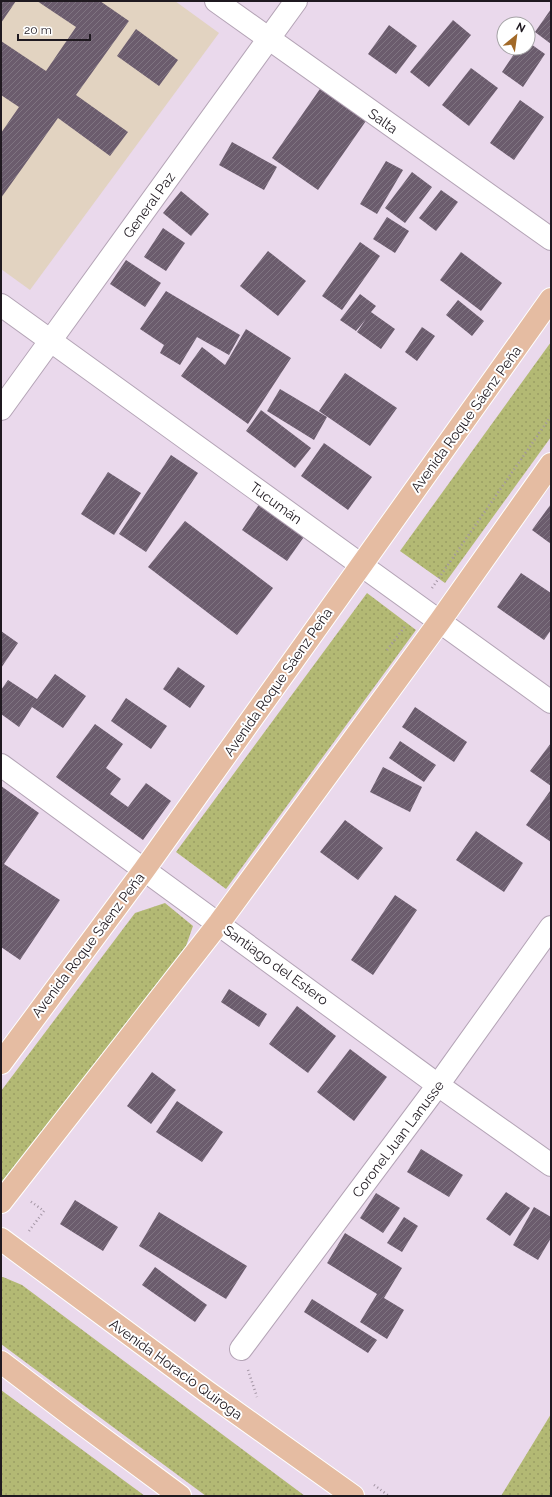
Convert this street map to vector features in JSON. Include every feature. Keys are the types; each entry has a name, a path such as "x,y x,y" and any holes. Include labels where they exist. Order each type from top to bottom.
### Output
{"main road":[{"name":"Avenida Roque Sáenz Peña","path":"1,1063 144,870 551,299"},
{"path":"7,1195 218,923 440,622 551,464"},
{"name":"Avenida Horacio Quiroga","path":"1,1239 206,1391 353,1496"},
{"path":"1,1362 180,1496"}],"street":[{"name":"Salta","path":"216,1 551,239"},
{"name":"General Paz","path":"1,409 296,1"},
{"name":"Tucumán","path":"1,305 551,702"},
{"name":"Santiago del Estero","path":"1,765 438,1085 551,1165"},
{"name":"Coronel Juan Lanusse","path":"241,1348 438,1085 551,927"}],"path":[{"path":"386,652 419,607 551,416"},
{"path":"7,1195 44,1211 28,1232"},
{"path":"241,1348 257,1398"}],"shaded area":[{"path":"1,1 175,1 219,33 30,290 1,269"}],"green space":[{"path":"551,342 551,437 445,583 400,551"},
{"path":"367,593 416,630 226,889 176,852"},
{"path":"165,903 193,926 185,949 1,1187 1,1091 135,913"},
{"path":"1,1277 22,1285 305,1496 206,1496 1,1344"},
{"path":"1,1390 145,1496 1,1496"},
{"path":"551,1414 551,1496 501,1496"}],"building":[{"path":"1,1 16,1 1,23"},
{"path":"37,1 100,1 129,21 76,95 128,132 110,156 58,118 1,198 1,133 19,107 1,95 1,41 46,71 76,27"},
{"path":"551,9 551,44 536,33"},
{"path":"453,20 471,35 429,87 410,72"},
{"path":"389,25 417,46 396,74 368,54"},
{"path":"136,29 178,60 159,86 117,56"},
{"path":"536,48 545,54 523,87 502,72 513,56 536,56"},
{"path":"471,68 498,88 469,126 442,105"},
{"path":"322,86 368,118 318,190 272,158"},
{"path":"520,100 544,117 514,160 490,143"},
{"path":"232,142 277,167 264,190 219,165"},
{"path":"386,161 403,170 377,214 360,204"},
{"path":"412,172 432,187 405,223 385,208"},
{"path":"441,190 458,202 436,231 419,218"},
{"path":"181,191 209,214 191,236 163,213"},
{"path":"387,217 409,231 395,253 373,239"},
{"path":"163,228 185,243 166,271 144,257"},
{"path":"360,242 380,256 342,310 322,296"},
{"path":"268,251 306,281 278,316 240,286"},
{"path":"461,252 502,283 481,311 440,280"},
{"path":"126,260 161,283 145,307 110,284"},
{"path":"166,291 240,335 229,355 197,337 180,365 160,353 164,345 140,329"},
{"path":"360,294 376,306 371,312 395,329 381,349 357,332 366,319 356,331 340,320"},
{"path":"458,300 484,321 472,336 446,315"},
{"path":"422,327 435,336 417,361 405,352"},
{"path":"246,329 291,358 248,424 181,376 202,347 225,365"},
{"path":"345,373 397,408 370,446 319,411"},
{"path":"280,389 327,417 314,440 267,411"},
{"path":"261,410 311,448 295,468 246,431"},
{"path":"324,443 372,477 348,510 301,476"},
{"path":"171,455 198,473 146,552 119,534"},
{"path":"108,472 141,493 114,535 81,514"},
{"path":"260,503 306,534 287,561 242,530"},
{"path":"551,504 551,544 532,530"},
{"path":"185,521 273,588 237,635 148,567"},
{"path":"521,573 551,593 551,630 544,640 497,607"},
{"path":"1,631 18,643 1,668"},
{"path":"178,667 205,686 190,708 163,689"},
{"path":"55,674 86,696 63,728 32,707 19,727 1,714 1,690 8,680 37,699"},
{"path":"126,698 167,726 151,749 111,721"},
{"path":"415,707 467,742 454,762 402,727"},
{"path":"95,724 123,744 106,768 121,779 110,794 128,807 146,783 171,801 143,840 56,777"},
{"path":"400,741 436,765 424,782 389,758"},
{"path":"551,743 551,786 530,771"},
{"path":"383,767 422,787 410,812 370,792"},
{"path":"1,786 39,813 4,864 60,900 20,960 1,947"},
{"path":"551,791 551,842 526,825"},
{"path":"345,820 383,848 358,880 320,852"},
{"path":"476,831 523,863 504,892 456,860"},
{"path":"395,895 417,910 373,975 351,960"},
{"path":"229,989 267,1014 259,1027 221,1002"},
{"path":"297,1006 336,1036 308,1073 269,1044"},
{"path":"350,1049 387,1077 354,1121 317,1092"},
{"path":"152,1072 176,1090 151,1124 127,1106"},
{"path":"177,1101 223,1132 202,1162 156,1132"},
{"path":"421,1149 463,1175 449,1197 407,1172"},
{"path":"506,1192 530,1208 510,1236 486,1219"},
{"path":"376,1193 400,1208 383,1233 360,1218"},
{"path":"75,1200 118,1227 103,1251 60,1224"},
{"path":"534,1207 551,1217 551,1238 538,1260 513,1245"},
{"path":"159,1212 247,1266 226,1299 139,1246"},
{"path":"404,1217 418,1226 402,1252 387,1243"},
{"path":"345,1233 402,1268 384,1298 404,1310 387,1339 360,1322 377,1294 327,1263"},
{"path":"155,1267 207,1305 195,1322 142,1285"},
{"path":"312,1299 377,1340 368,1353 304,1312"}]}
